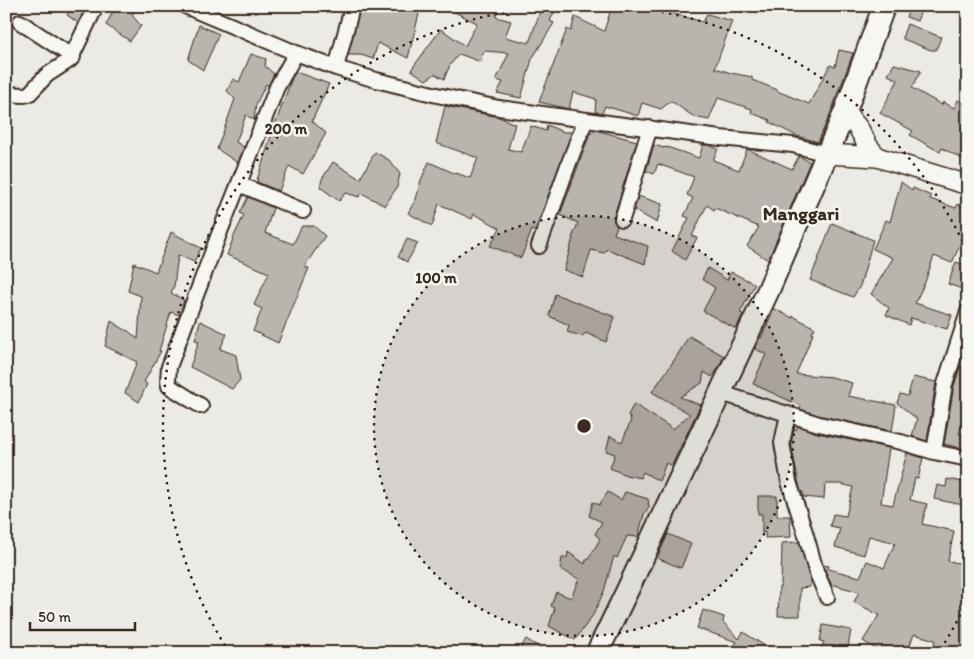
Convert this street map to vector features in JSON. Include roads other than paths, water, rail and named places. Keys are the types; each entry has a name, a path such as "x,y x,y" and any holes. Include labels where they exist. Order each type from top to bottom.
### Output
{"main road":[{"path":"597,653 768,292 845,112 884,6"},
{"path":"845,112 859,129 868,146 877,157"},
{"path":"827,154 877,157 968,185"}],"street":[{"path":"6,94 29,94 47,76 70,60 96,6"},
{"path":"185,6 336,68 437,96 500,108 586,120 720,138 793,145 827,154"},
{"path":"336,68 351,6"},
{"path":"20,22 72,57"},
{"path":"201,406 170,386 168,380 169,367 277,86 296,53"},
{"path":"539,246 574,147 586,120"},
{"path":"622,219 650,128"},
{"path":"239,184 303,210"},
{"path":"934,452 945,384 968,312"},
{"path":"721,393 819,424 968,459"},
{"path":"788,414 782,444 789,482 816,571 827,597"}],"district":[{"name":"Manggari","path":"801,213"}]}
